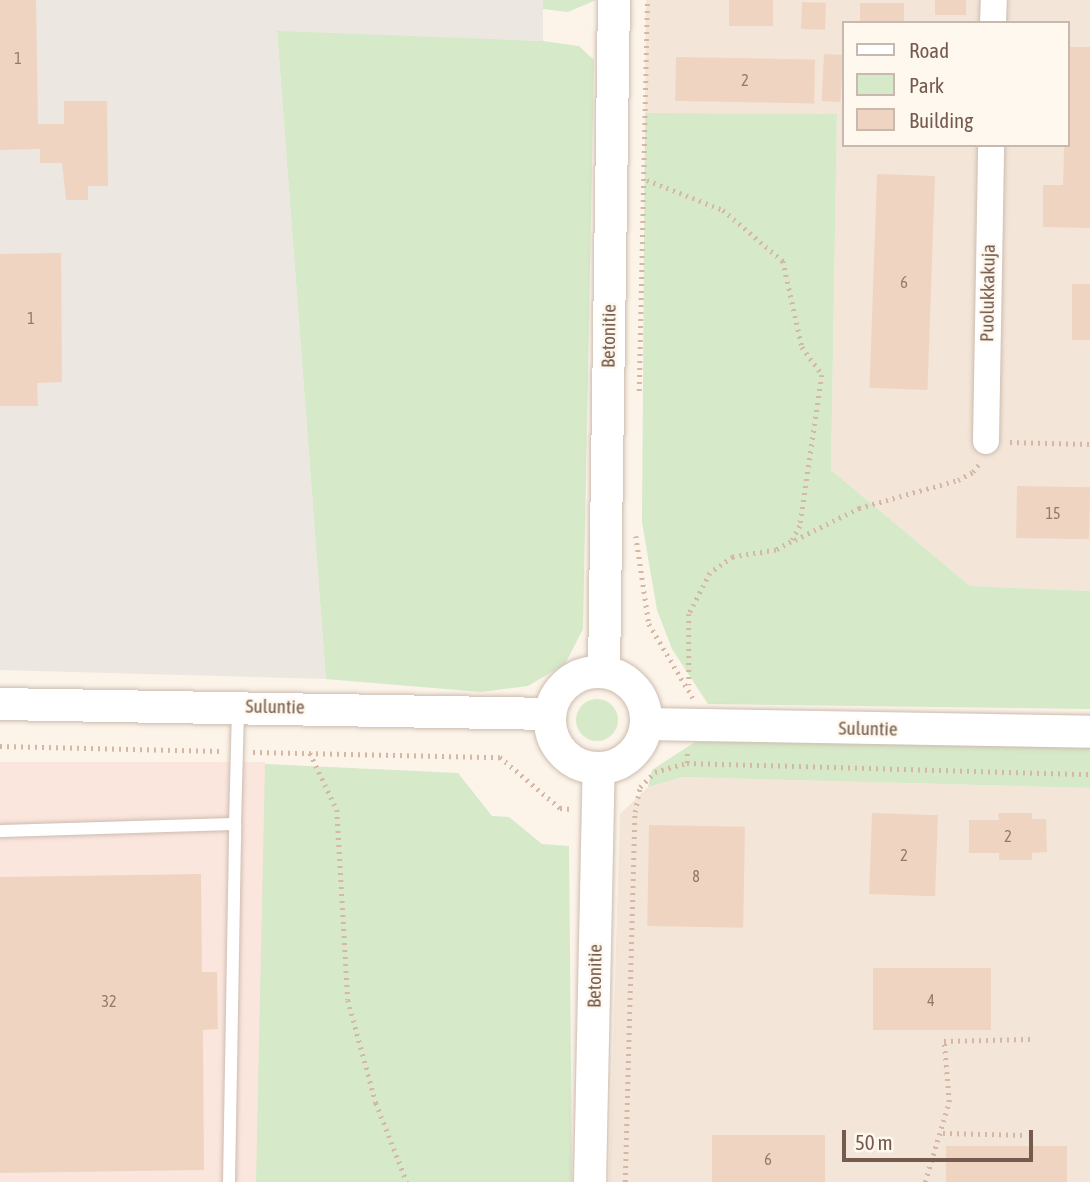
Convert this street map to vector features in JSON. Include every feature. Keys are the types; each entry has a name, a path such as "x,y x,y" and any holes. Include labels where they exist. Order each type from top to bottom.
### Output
{"street":[{"name":"Betonitie","path":"604,672 614,0"},
{"path":"993,21 994,0"},
{"name":"Puolukkakuja","path":"986,441 991,147"},
{"path":"604,672 626,681 634,690 642,700 646,724 639,747 622,763 599,769 572,762 554,741 550,714 559,690 579,675 604,672"},
{"name":"Suluntie","path":"0,704 550,714"},
{"name":"Suluntie","path":"646,724 1090,732"},
{"name":"Betonitie","path":"590,1182 599,769"}],"lane":[{"path":"229,1182 238,707"},
{"path":"0,831 235,824"}],"path":[{"path":"639,399 646,180 647,0"},
{"path":"646,180 723,210 783,261 802,347 822,375 800,526 791,542"},
{"path":"689,686 688,614 710,573 733,557 776,550 859,508 973,472 986,441 1090,444"},
{"path":"634,522 649,624 694,695 687,764"},
{"path":"0,746 500,757 559,808 635,812"},
{"path":"310,753 337,810 348,1000 376,1103 408,1182"},
{"path":"625,1182 635,812 640,787 654,772 687,764 1090,774"},
{"path":"925,1182 943,1133 949,1102 944,1041 1031,1039"},
{"path":"943,1133 1025,1135"}],"shaded area":[{"path":"0,0 543,0 543,41 277,32 326,679 0,670"},
{"path":"646,0 1090,0 1090,591 970,586 831,470 837,114 645,113"},
{"path":"0,762 265,762 265,1182 0,1182"},
{"path":"683,777 1090,788 1090,1182 609,1182 620,814 648,787"}],"green space":[{"path":"543,0 596,0 568,12 543,9"},
{"path":"277,31 543,41 579,46 594,60 583,629 565,664 528,686 481,692 326,679"},
{"path":"645,113 837,114 831,470 970,586 1090,591 1090,709 708,704 672,649 657,610 642,522"},
{"path":"597,699 612,705 618,720 612,735 597,741 582,735 576,720 582,705"},
{"path":"1090,740 1090,788 683,777 648,787 652,770 695,742"},
{"path":"265,764 458,773 492,816 509,817 542,844 569,846 572,1182 256,1182"}],"building":[{"path":"0,0 36,0 38,124 64,124 64,101 107,101 108,186 88,186 88,200 66,200 62,163 40,163 40,149 0,150"},
{"path":"729,0 773,0 773,26 729,26"},
{"path":"935,0 966,0 966,15 935,15"},
{"path":"802,2 826,3 825,30 801,29"},
{"path":"860,3 904,3 904,21 860,21"},
{"path":"1069,47 1090,47 1090,228 1043,227 1043,185 1063,185 1064,147 1069,147"},
{"path":"824,54 842,55 841,102 822,101"},
{"path":"676,57 815,59 814,103 675,101"},
{"path":"877,174 935,176 927,390 870,388"},
{"path":"61,253 62,382 37,383 38,406 0,406 0,254"},
{"path":"1072,284 1090,284 1090,340 1072,340"},
{"path":"1017,486 1090,487 1089,539 1016,538"},
{"path":"872,813 938,815 935,896 869,894"},
{"path":"998,813 1032,813 1032,819 1046,819 1047,852 1032,853 1032,860 999,860 999,853 969,853 969,820 999,820"},
{"path":"649,825 745,827 743,928 647,926"},
{"path":"201,874 202,972 217,972 218,1029 203,1030 204,1170 0,1173 0,877"},
{"path":"873,968 991,968 991,1030 873,1030"},
{"path":"712,1135 825,1135 825,1182 712,1182"},
{"path":"946,1146 1067,1146 1067,1182 946,1182"}]}
